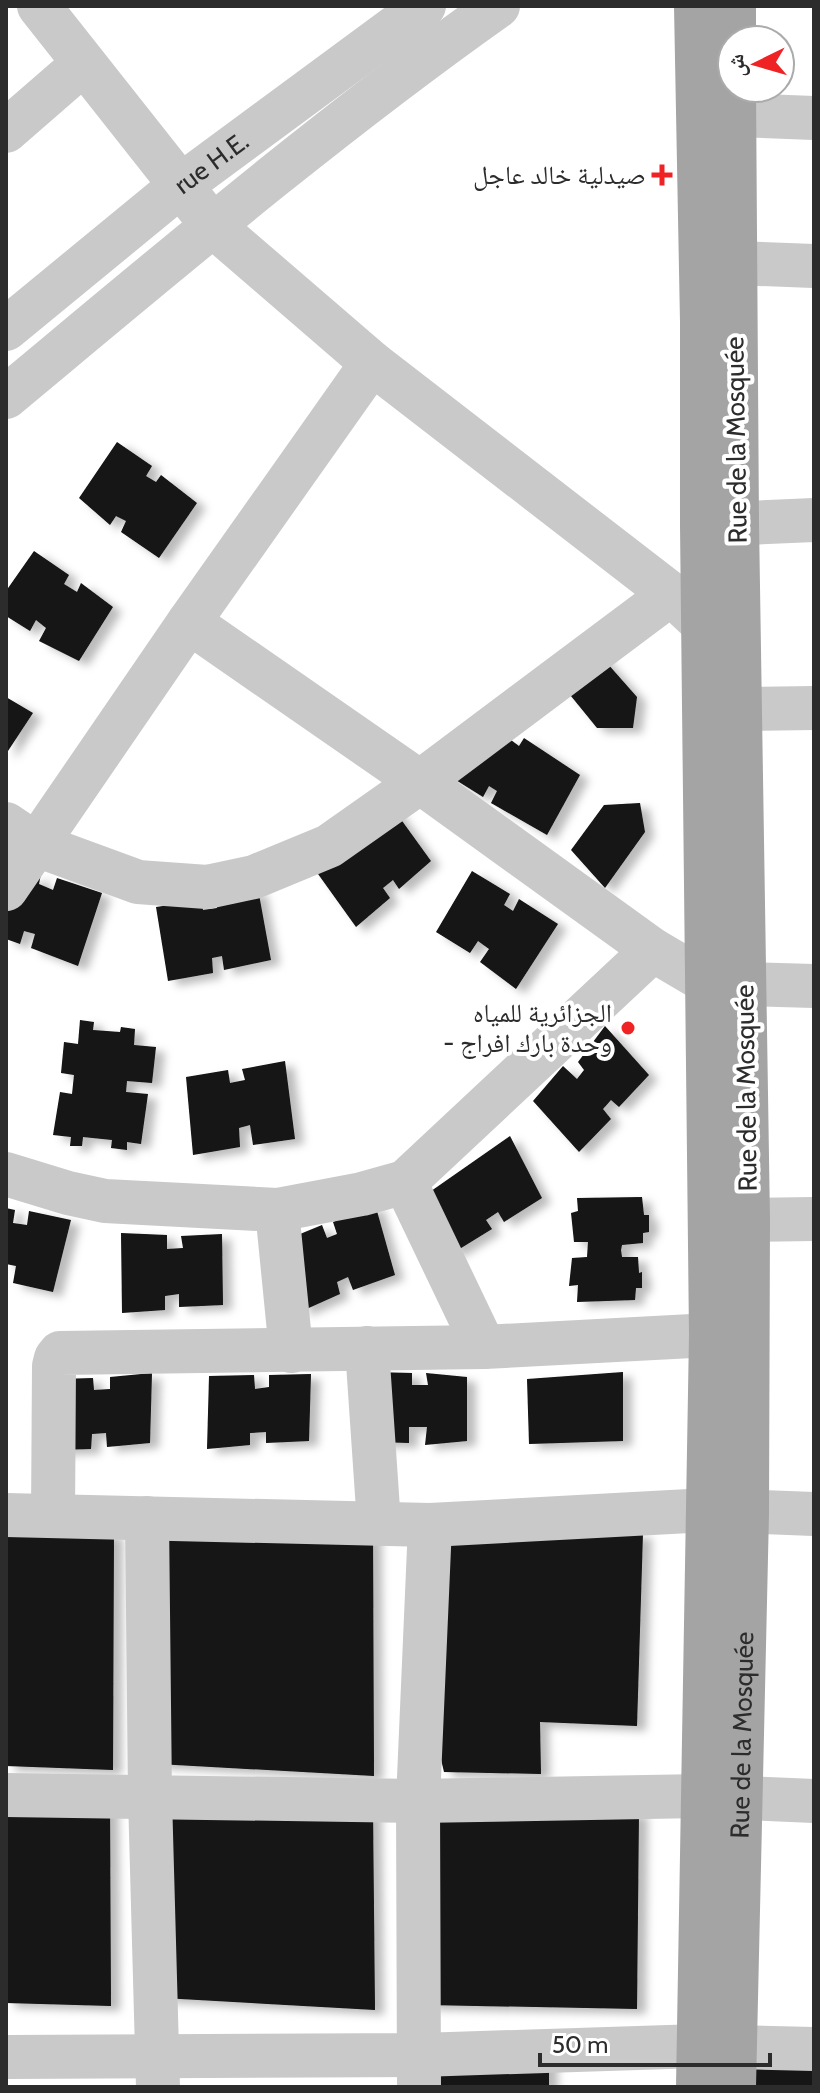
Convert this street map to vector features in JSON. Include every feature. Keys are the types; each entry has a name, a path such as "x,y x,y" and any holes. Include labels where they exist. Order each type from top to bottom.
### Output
{"main road":[{"path":"728,1512 711,1335 727,984 703,624 719,524 702,322 702,21 734,6"},
{"name":"Rue de la Mosquée","path":"716,2067 728,1512 748,1220 727,984 740,709 719,524 734,263 734,104"}],"street":[{"path":"39,6 212,225 372,363 671,594 703,624"},
{"name":"rue H.E.","path":"6,329 180,186 424,6"},
{"path":"6,397 212,225 404,72 498,6"},
{"path":"6,131 83,64"},
{"path":"748,104 814,118"},
{"path":"734,263 814,266"},
{"path":"6,889 22,834 189,622 372,363"},
{"path":"719,524 814,520"},
{"path":"22,834 138,882 207,887 254,877 329,846 420,782 671,594"},
{"path":"189,622 420,782 653,950 727,984 814,986"},
{"path":"740,709 814,708"},
{"path":"6,1174 105,1201 277,1210 362,1194 405,1182 653,950"},
{"path":"405,1182 484,1347"},
{"path":"277,1210 291,1351"},
{"path":"748,1220 814,1219"},
{"path":"53,1516 54,1366 60,1353 484,1347 711,1335"},
{"path":"367,1348 379,1524"},
{"path":"6,1515 430,1525 728,1512 814,1514"},
{"path":"147,1518 150,1797 159,2072"},
{"path":"419,2071 418,1801 430,1525"},
{"path":"6,1795 418,1801 722,1797 814,1801"},
{"path":"6,2057 159,2072 419,2071 716,2067 814,2049"}],"building":[{"path":"117,442 152,466 146,476 156,482 161,475 197,503 159,558 121,532 126,521 116,516 110,525 79,498"},
{"path":"34,551 69,575 64,584 77,592 81,583 113,607 79,661 39,641 46,628 36,620 30,631 6,616 6,591"},
{"path":"599,654 637,697 633,728 597,728 562,685"},
{"path":"6,697 33,713 6,754"},
{"path":"524,738 580,775 547,835 491,803 497,791 489,786 483,797 443,772 511,740 519,746"},
{"path":"640,803 645,832 605,888 571,850 604,805"},
{"path":"392,807 431,861 399,889 393,880 383,888 390,898 356,927 313,867"},
{"path":"472,871 510,894 504,905 513,911 519,899 558,924 516,989 480,962 489,949 478,941 470,953 436,932"},
{"path":"41,874 39,884 53,890 57,878 102,893 78,966 31,948 35,934 24,931 20,944 6,939 6,894"},
{"path":"258,889 271,960 224,970 222,956 212,958 213,973 168,981 156,907 202,900 203,910 217,908 214,898"},
{"path":"80,1020 94,1022 93,1030 120,1032 121,1027 135,1029 134,1045 156,1047 152,1083 127,1081 126,1092 148,1094 141,1144 127,1142 127,1150 111,1148 112,1140 83,1137 82,1146 70,1146 71,1137 53,1135 60,1092 72,1094 74,1075 61,1073 64,1042 78,1044"},
{"path":"605,1026 649,1075 619,1107 611,1100 603,1109 611,1119 579,1152 533,1101 563,1066 577,1079 584,1070 578,1062"},
{"path":"285,1061 295,1139 253,1145 250,1125 239,1128 240,1147 193,1155 186,1077 228,1070 230,1083 245,1080 242,1069"},
{"path":"510,1136 542,1198 504,1222 498,1212 486,1220 492,1229 453,1253 424,1196"},
{"path":"642,1197 644,1215 649,1215 649,1232 643,1233 643,1243 622,1245 621,1250 622,1257 638,1257 642,1288 636,1288 635,1300 577,1302 578,1285 569,1286 572,1258 587,1257 588,1242 574,1242 571,1213 578,1211 577,1198"},
{"path":"375,1204 395,1275 353,1290 348,1277 337,1282 340,1294 302,1311 283,1241 322,1225 327,1238 337,1234 333,1222"},
{"path":"6,1208 15,1210 13,1223 27,1225 29,1211 71,1220 53,1292 13,1283 16,1266 6,1264"},
{"path":"121,1233 167,1235 167,1249 183,1248 181,1236 222,1234 223,1305 179,1307 179,1294 165,1296 165,1310 122,1313"},
{"path":"373,1372 412,1373 412,1385 428,1385 426,1373 467,1377 467,1441 425,1445 427,1427 409,1427 409,1443 378,1442"},
{"path":"623,1372 623,1441 529,1444 527,1379"},
{"path":"152,1373 150,1443 107,1447 106,1433 92,1434 91,1449 57,1450 59,1379 93,1378 94,1390 110,1389 110,1377"},
{"path":"311,1374 309,1441 266,1443 266,1432 250,1433 250,1445 207,1449 209,1376 254,1375 255,1389 269,1387 269,1375"},
{"path":"157,1526 373,1532 374,1776 158,1764"},
{"path":"6,1529 114,1532 113,1770 6,1766"},
{"path":"437,1532 643,1533 637,1726 540,1722 541,1774 444,1772 438,1747"},
{"path":"6,1801 110,1804 111,2006 6,2003"},
{"path":"156,1802 373,1809 375,2010 163,1998"},
{"path":"430,1810 639,1811 637,2009 427,2005"},
{"path":"549,2056 549,2087 428,2087 428,2062"},
{"path":"751,2061 814,2061 814,2087 752,2087"}],"place":[{"name":"صيدلية خالد عاجل","path":"662,175"},
{"name":"الجزائرية للمياه - وحدة بارك افراج","path":"628,1028"}]}
